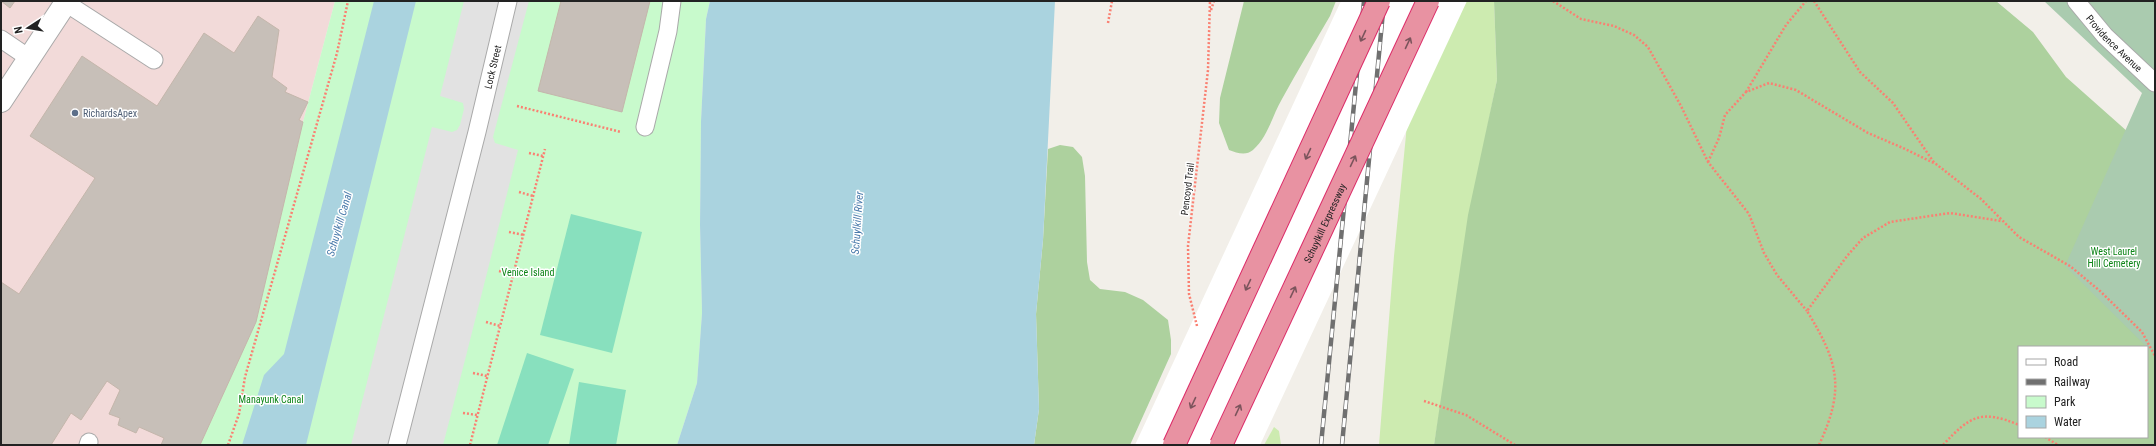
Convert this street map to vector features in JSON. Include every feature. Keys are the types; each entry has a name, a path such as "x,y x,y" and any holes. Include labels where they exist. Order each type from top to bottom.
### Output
{"highway":[{"path":"1174,445 1380,1"},
{"name":"Schuylkill Expressway","path":"1221,445 1428,1"}],"street":[{"path":"1,100 66,2"}],"lane":[{"name":"Lock Street","path":"397,445 477,132 508,1"},
{"path":"645,127 668,31 672,1"},
{"name":"Providence Avenue","path":"2076,1 2105,36 2155,83"},
{"path":"66,2 154,60"},
{"path":"1,39 29,58"}],"path":[{"path":"228,445 239,414 245,377 337,53 348,1"},
{"path":"1108,23 1112,1"},
{"name":"Pencoyd Trail","path":"1197,328 1189,294 1188,246 1208,70 1210,1"},
{"path":"1210,12 1214,1"},
{"path":"1553,1 1581,19 1614,26 1634,35 1648,47 1681,106 1708,162 1750,214 1764,253 1777,275 1808,311 1829,354 1837,384 1830,420 1818,445"},
{"path":"1708,162 1719,138 1725,115 1746,92 1786,26 1806,1"},
{"path":"1814,1 1860,72 1893,103 1936,164"},
{"path":"1746,92 1769,83 1796,90 1868,133 1936,164 1981,200 2019,237 2070,266 2100,291 2142,332 2155,356"},
{"path":"517,106 615,131"},
{"path":"470,445 545,149"},
{"path":"529,153 543,156"},
{"path":"519,192 533,196"},
{"path":"1808,311 1847,256 1863,238 1890,222 1950,213 2002,221"},
{"path":"509,232 524,235"},
{"path":"499,271 513,275"},
{"path":"486,322 500,326"},
{"path":"473,373 487,376"},
{"path":"1424,401 1466,415 1515,445"},
{"path":"463,412 477,415"},
{"path":"1943,445 1960,427 1969,421 1984,416 1999,417 2018,425"},
{"path":"2047,438 2058,445"}],"shaded area":[{"path":"1,1 335,1 303,122 256,322 200,445 1,445"},
{"path":"464,1 529,1 493,137 495,143 518,150 466,356 443,445 351,445 432,127 452,132 457,130 460,125 464,109 463,103 440,96"}],"green space":[{"name":"Venice Island","path":"335,1 710,1 706,19 701,121 700,225 702,313 697,383 677,445 200,445 256,322 303,122"},
{"path":"1244,1 1336,1 1330,16 1278,106 1262,139 1250,152 1238,153 1229,150 1219,123 1220,98"},
{"path":"1414,1 1494,1 1497,80 1485,139 1434,445 1379,445 1394,256 1406,135"},
{"path":"1494,1 1996,1 2033,32 2066,77 2155,156 2155,445 1434,445 1468,215 1497,80"},
{"name":"West Laurel Hill Cemetery","path":"2044,1 2155,1 2155,355 2148,348 2148,346 2146,346 2065,266 2142,93"},
{"path":"1060,145 1073,147 1082,157 1085,176 1087,262 1090,280 1100,289 1125,292 1143,300 1168,320 1171,340 1171,354 1130,445 1034,445 1039,409 1036,314 1043,240 1048,149"},
{"path":"571,214 642,232 612,353 540,335"},
{"path":"527,353 574,369 548,445 497,445"},
{"path":"579,382 626,390 616,445 569,445"},
{"path":"1274,427 1279,431 1281,445 1264,445"}],"water":[{"name":"Schuylkill Canal","path":"374,1 416,1 306,445 242,445 264,375 284,354"},
{"name":"Schuylkill River","path":"710,1 1055,1 1043,240 1036,314 1039,409 1034,445 677,445 697,383 702,313 700,225 701,121 706,19"}],"pier":[{"path":"1341,1 1467,1 1260,445 1135,445"}],"building":[{"path":"1,1 15,1 10,8"},
{"path":"561,1 650,1 622,112 538,91"},
{"path":"258,16 279,30 272,77 287,88 285,92 308,102 299,120 303,122 256,322 200,445 161,445 164,438 139,427 136,433 118,425 120,418 109,414 120,390 107,381 81,420 71,413 51,445 1,445 1,282 19,294 95,178 30,136 82,56 157,106 204,33 234,53"}],"railway":[{"path":"1321,445 1364,1"},
{"path":"1342,445 1384,1"}],"place":[{"name":"RichardsApex","path":"75,113"}],"park label":[{"name":"Manayunk Canal","path":"271,399"}]}
